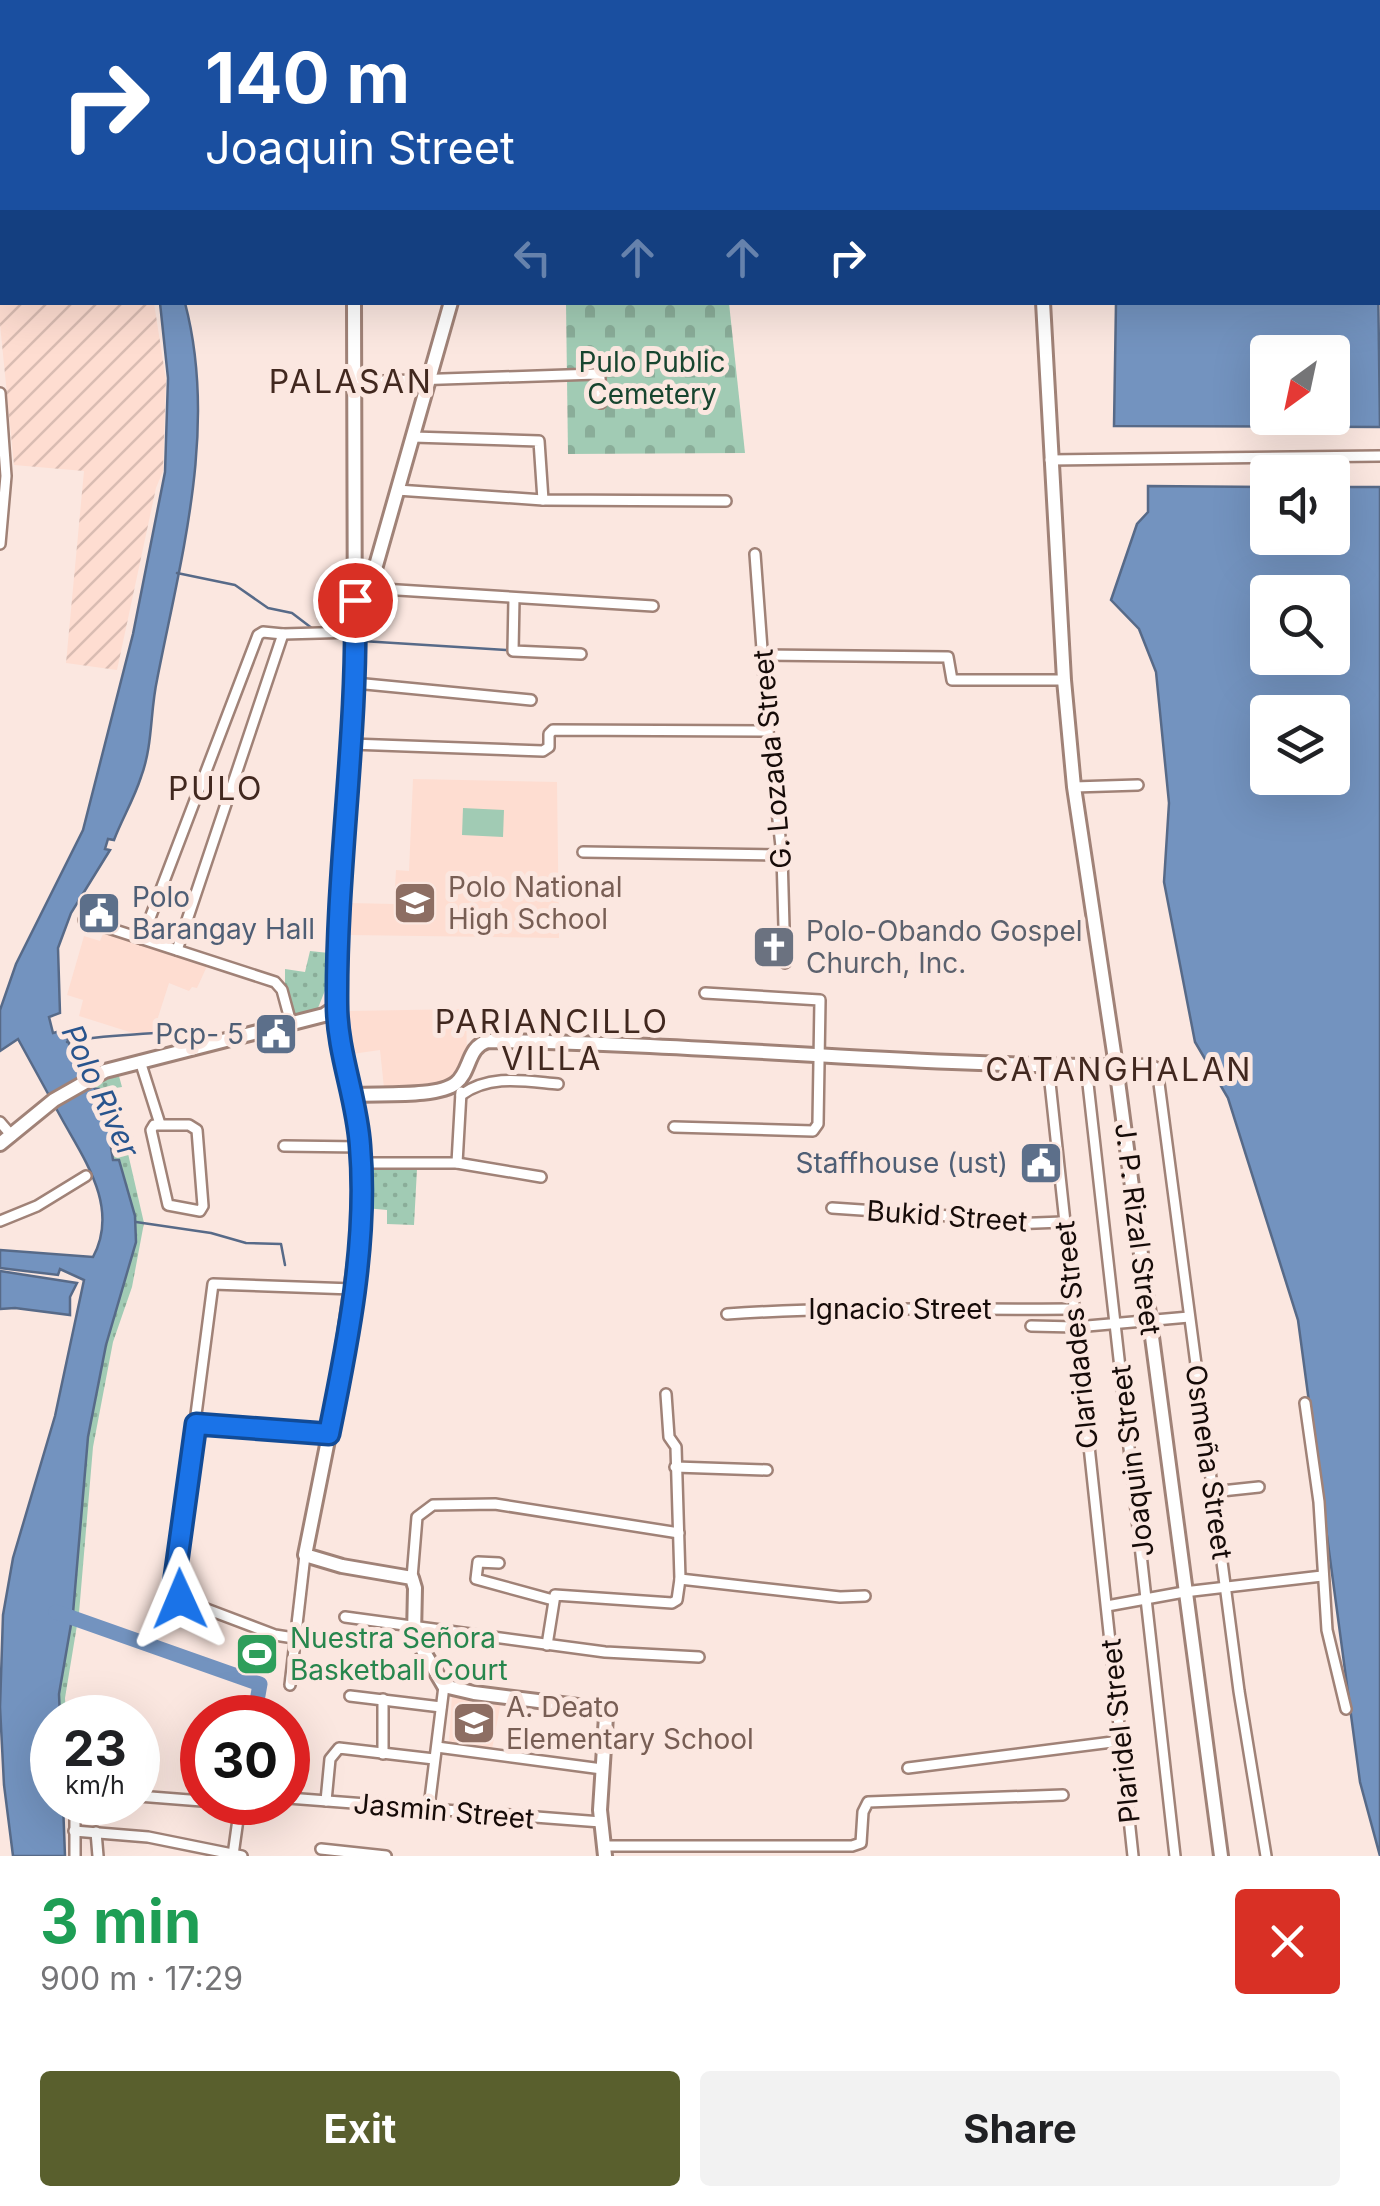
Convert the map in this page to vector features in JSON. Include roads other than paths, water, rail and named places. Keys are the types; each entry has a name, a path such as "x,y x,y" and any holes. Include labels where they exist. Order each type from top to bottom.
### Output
{"main road":[{"path":"354,305 360,592 336,1007 360,1148 360,1226 353,1289 306,1555 342,1566 412,1578 416,1588 412,1628 427,1662 444,1686 474,1694 602,1709 606,1716 602,1769 604,1851"},
{"path":"360,592 398,490 450,305"},
{"name":"J. P. Rizal Street","path":"1044,305 1050,460 1074,787 1116,1066 1222,1856"},
{"path":"6,1140 54,1100 83,1082 140,1060 330,1014 336,1007"},
{"path":"354,1095 460,1088 472,1054 478,1045 488,1041 1116,1066"}],"street":[{"path":"353,382 596,374 600,378 601,403"},
{"path":"0,393 6,476 0,544"},
{"path":"413,437 539,441 543,500"},
{"path":"1050,460 1380,456"},
{"path":"398,490 543,500 726,501"},
{"name":"G. Lozada Street","path":"756,554 768,731 782,856 784,963"},
{"path":"360,592 653,606"},
{"path":"514,598 513,650 581,654"},
{"path":"142,938 260,633 356,632"},
{"path":"177,950 284,634"},
{"path":"762,655 948,657 952,680 1064,680"},
{"path":"355,683 531,700"},
{"path":"351,744 543,751 549,748 549,734 553,730 768,731"},
{"path":"1074,787 1138,784"},
{"path":"583,852 782,856"},
{"path":"84,920 275,982 282,990 291,1023"},
{"path":"674,1126 813,1131 818,1124 820,1000 705,992"},
{"path":"140,1060 160,1124"},
{"name":"Claridades Street","path":"1048,1064 1106,1606"},
{"name":"Osmeña Street","path":"1116,1066 1148,1064 1157,1068 1225,1587 1266,1856"},
{"name":"Joaquin Street","path":"1086,1066 1175,1856"},
{"path":"457,1163 460,1088 492,1081 558,1084"},
{"path":"0,1122 6,1140"},
{"path":"160,1124 197,1130 203,1206 200,1210 168,1205 151,1130 160,1124"},
{"path":"284,1146 360,1148"},
{"path":"361,1163 457,1163 542,1176"},
{"path":"0,1221 36,1206 86,1176"},
{"name":"Bukid Street","path":"832,1208 995,1219 1010,1224 1062,1222"},
{"path":"294,1638 275,1635 180,1599 173,1591 213,1284 353,1289"},
{"name":"Ignacio Street","path":"727,1314 825,1307 1073,1309"},
{"name":"Ignacio Street","path":"1031,1326 1076,1327 1189,1317"},
{"path":"546,1646 557,1594 617,1601 676,1601 680,1578 676,1446 669,1436 666,1394"},
{"path":"1304,1403 1319,1502 1330,1648 1346,1709"},
{"path":"196,1424 329,1434"},
{"path":"675,1467 767,1470"},
{"path":"1212,1492 1260,1488"},
{"path":"412,1578 417,1517 433,1505 495,1504 679,1533"},
{"path":"290,1685 306,1555"},
{"path":"499,1564 478,1562 476,1579 553,1600"},
{"path":"1106,1606 1184,1592 1322,1576"},
{"path":"680,1578 840,1597 865,1596"},
{"name":"Plaridel Street","path":"1106,1606 1133,1856"},
{"path":"345,1617 546,1646 698,1657"},
{"path":"429,1807 444,1686"},
{"path":"350,1696 440,1707"},
{"path":"383,1700 383,1754"},
{"path":"908,1768 1120,1742"},
{"path":"436,1747 602,1769"},
{"path":"326,1801 330,1759 339,1748 434,1759"},
{"path":"604,1851 852,1846 861,1843 868,1802 1063,1796"},
{"name":"Jasmin Street","path":"310,1800 602,1822"},
{"path":"74,1825 76,1856"},
{"path":"232,1855 237,1825"},
{"path":"74,1831 148,1837 242,1856"},
{"path":"96,1832 98,1856"},
{"path":"321,1849 386,1856"}],"water":[{"path":"160,305 185,305 198,397 197,445 185,540 145,765 114,840 108,839 105,849 110,850 71,913 58,948 60,1013 49,1017 53,1033 65,1030 74,1056 95,1089 99,1089 101,1107 114,1126 113,1160 119,1160 135,1216 136,1242 106,1345 88,1437 73,1613 59,1695 30,1695 30,1825 64,1825 65,1856 13,1856 0,1707 3,1615 13,1558 55,1416 84,1280 60,1269 58,1275 0,1268 0,1250 93,1257 103,1221 89,1169 18,1039 0,1051 0,1010 16,964 83,830 133,634 165,472 168,378"},
{"path":"1116,305 1378,305 1380,427 1350,427 1350,335 1250,335 1250,427 1114,426"},
{"path":"1148,486 1250,487 1250,555 1350,555 1350,487 1380,487 1380,1856 1360,1782 1298,1320 1228,1098 1195,1042 1164,882 1169,803 1156,672 1139,629 1111,600 1137,524 1148,512"},
{"path":"0,1271 77,1283 70,1297 70,1315 0,1309"}],"waterway":[{"path":"177,573 235,585 268,608 292,613 313,629"},
{"path":"362,641 506,650"},
{"name":"Polo River","path":"67,1042 190,1029"},
{"path":"136,1222 211,1233 246,1243 281,1244 285,1265"},
{"path":"56,1612 260,1684 258,1695"}],"place":[{"name":"Polo National High School","path":"415,903"},
{"name":"Polo Barangay Hall","path":"99,913"},
{"name":"Polo-Obando Gospel Church, Inc.","path":"774,947"},
{"name":"Pcp- 5","path":"276,1034"},
{"name":"Staffhouse (ust)","path":"1041,1163"},
{"name":"Nuestra Señora Basketball Court","path":"257,1654"},
{"name":"A. Deato Elementary School","path":"474,1723"}],"district":[{"name":"PALASAN","path":"351,382"},
{"name":"PULO","path":"216,789"},
{"name":"PARIANCILLO VILLA","path":"552,1040"},
{"name":"CATANGHALAN","path":"1119,1070"}],"park label":[{"name":"Pulo Public Cemetery","path":"652,378"}]}
